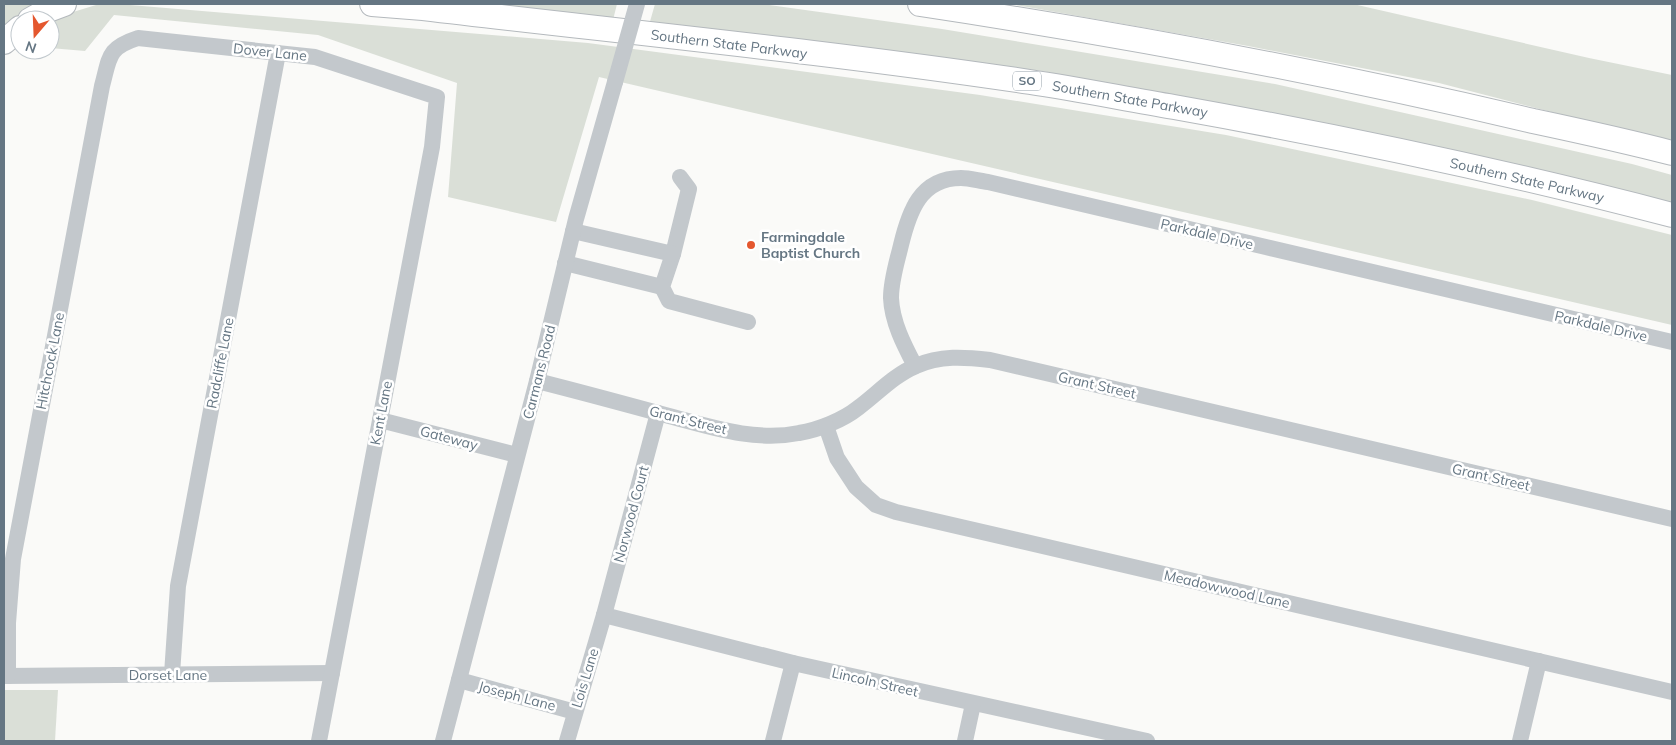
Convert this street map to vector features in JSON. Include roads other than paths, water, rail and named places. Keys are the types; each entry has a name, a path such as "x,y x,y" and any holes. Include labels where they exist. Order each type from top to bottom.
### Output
{"highway":[{"path":"48,10 64,4"},
{"name":"Southern State Parkway","path":"372,4 423,8 903,64 1034,82 1260,122 1384,147 1672,215"},
{"path":"920,4 1014,18 1304,71 1444,100 1672,153"}],"street":[{"name":"Carmans Road","path":"443,741 537,381 573,231 637,4"},
{"name":"Dover Lane","path":"115,50 121,44 138,38 316,57 425,92"},
{"name":"Hitchcock Lane","path":"6,676 13,559 102,86 110,55 115,50"},
{"name":"Radcliffe Lane","path":"172,674 178,586 278,53"},
{"name":"Kent Lane","path":"319,741 432,147 437,97 425,92"},
{"path":"680,178 689,189 673,254 662,287 669,302 748,322"},
{"name":"Parkdale Drive","path":"915,366 896,323 891,298 895,268 906,225 914,203 925,191 939,182 961,178 988,182 1672,342"},
{"path":"573,231 673,254"},
{"path":"566,263 662,287"},
{"name":"Grant Street","path":"537,381 722,429 766,437 799,433 826,426 857,409 885,385 915,366 939,359 963,357 990,360 1672,519"},
{"name":"Norwood Court","path":"604,615 658,413"},
{"name":"Gateway","path":"380,420 517,456"},
{"name":"Meadowwood Lane","path":"826,426 837,458 856,487 876,505 896,512 1672,692"},
{"name":"Lincoln Street","path":"604,615 792,663 1147,741"},
{"name":"Lois Lane","path":"567,741 604,615"},
{"path":"1520,741 1539,661"},
{"path":"773,741 792,663"},
{"name":"Dorset Lane","path":"6,676 332,673"},
{"name":"Joseph Lane","path":"459,680 575,712"},
{"path":"965,741 973,704"}],"place":[{"name":"Farmingdale Baptist Church","path":"751,245"}]}
